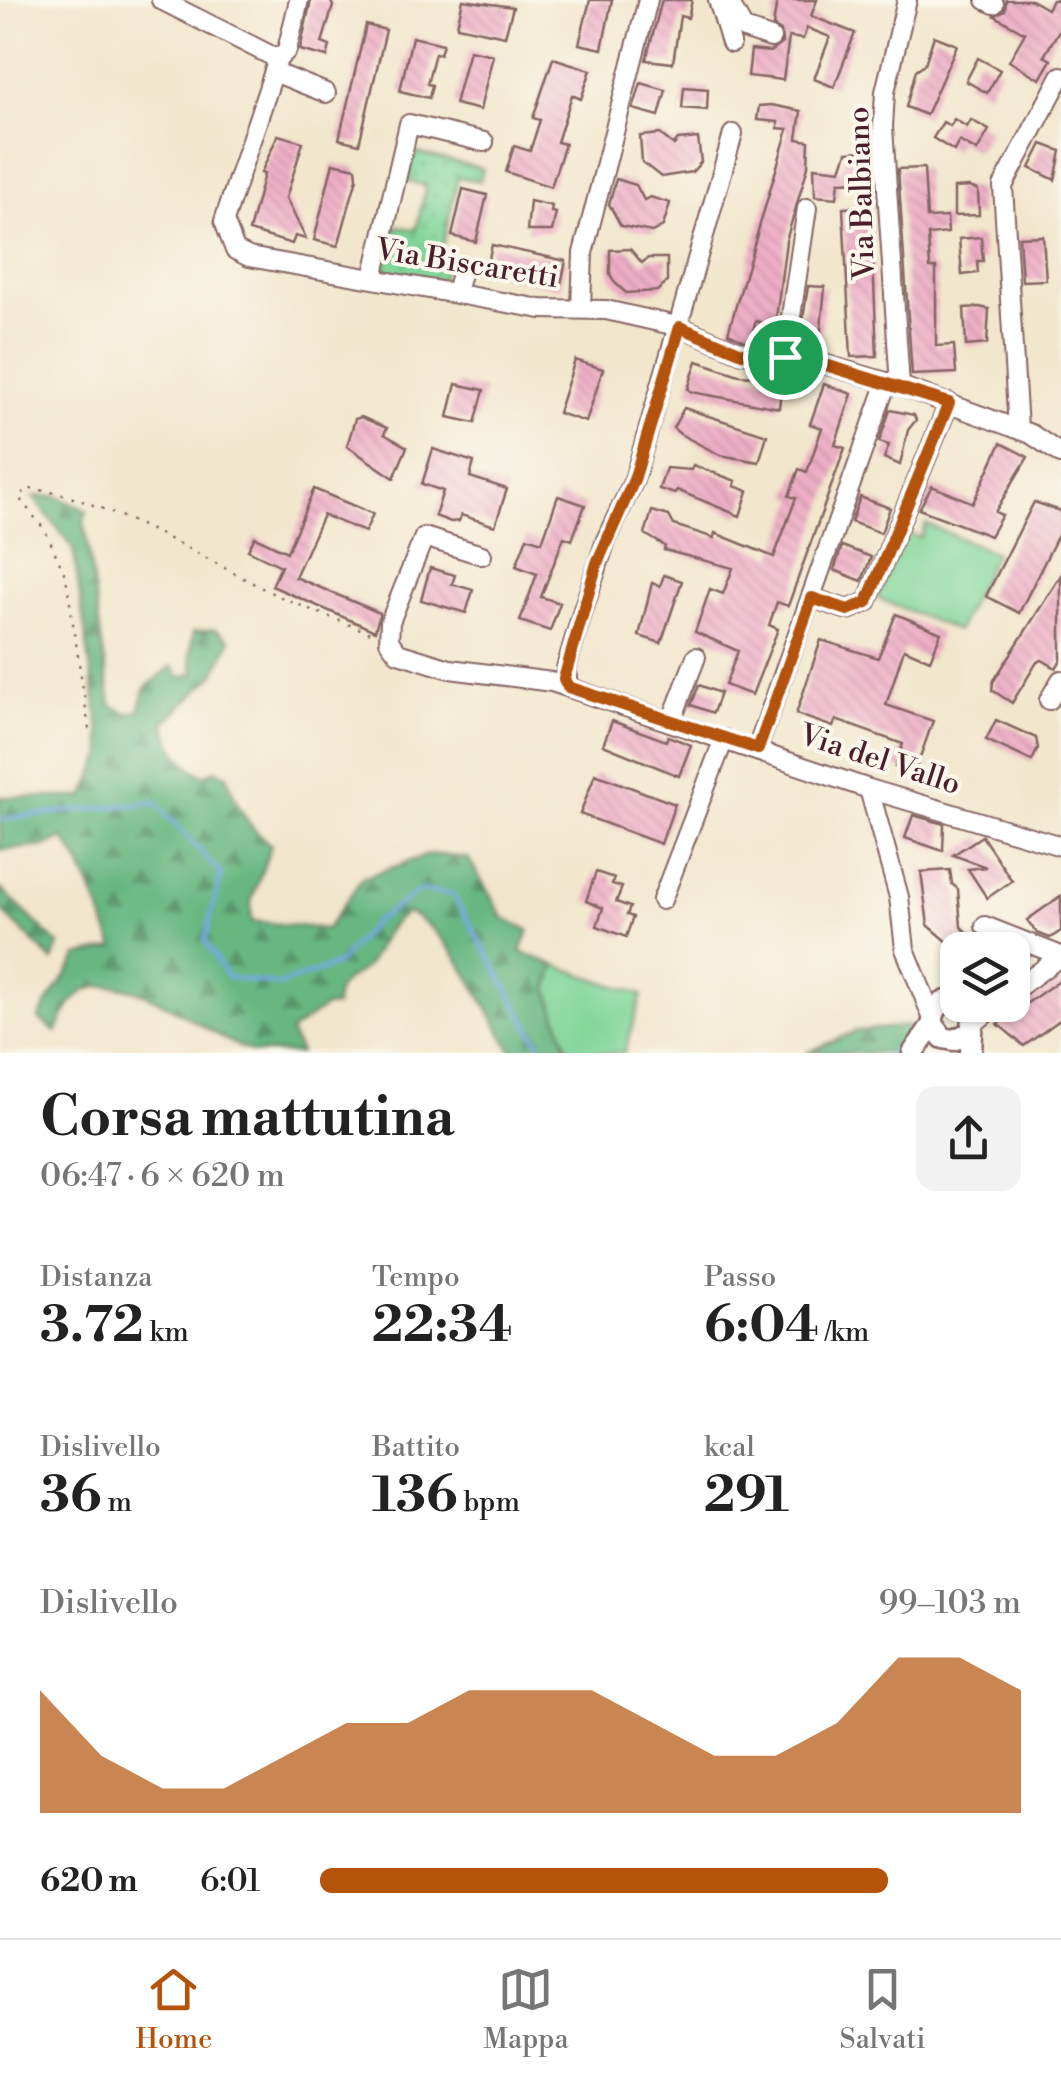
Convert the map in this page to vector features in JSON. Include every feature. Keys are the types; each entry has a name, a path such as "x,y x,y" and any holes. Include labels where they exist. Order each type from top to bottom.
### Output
{"street":[{"path":"276,65 287,50 299,0"},
{"path":"581,308 582,253 648,0"},
{"path":"720,0 744,28 771,38"},
{"path":"720,0 731,44"},
{"name":"Via Balbiano","path":"894,384 883,126 885,92 907,0"},
{"path":"174,3 326,94"},
{"name":"Via Biscaretti","path":"276,65 224,222 235,250 249,257 541,308 581,308 680,327 742,353 785,357 894,384 1018,429 1061,454"},
{"path":"1018,429 1004,186 1061,76"},
{"path":"374,278 409,124 484,142"},
{"path":"568,687 566,668 592,581 634,480 733,134"},
{"path":"785,357 807,208"},
{"path":"456,294 462,269"},
{"path":"758,749 894,384"},
{"path":"812,598 848,610 867,602 949,403"},
{"path":"390,641 390,622 424,537 482,555"},
{"name":"Via del Vallo","path":"390,641 398,653 450,669 532,676 869,788 1061,846"},
{"path":"671,722 696,657"},
{"path":"1050,700 1061,680"},
{"path":"662,900 724,739"},
{"path":"869,788 899,896 905,949 946,1032"},
{"path":"985,926 1061,956"},
{"path":"1030,977 1061,956"},
{"path":"912,963 946,1032"}],"path":[{"path":"89,728 66,577 45,530 19,498 26,489 60,491 218,562 261,587 390,641"}],"green space":[{"path":"414,152 483,169 480,181 458,177 442,249 446,262 442,281 383,271 396,226 416,230 426,186 407,181"},
{"path":"56,496 87,511 84,520 111,705 127,713 139,711 145,688 172,666 180,678 194,673 190,657 193,632 215,629 231,640 215,674 165,722 174,747 190,767 205,776 215,770 227,775 243,814 271,845 251,902 252,921 327,929 362,878 430,854 468,858 503,917 529,930 521,952 555,965 548,989 569,1053 513,1053 453,954 439,936 407,913 388,929 368,964 343,983 335,1006 325,1007 290,1032 300,1053 253,1052 151,997 109,986 89,989 77,996 56,1032 39,1019 77,956 114,948 86,877 63,838 48,846 0,850 0,797 84,797 103,754 73,548 33,497"},
{"path":"926,524 995,553 957,631 877,598 906,533 920,538"},
{"path":"0,888 59,945 53,961 0,909"},
{"path":"555,965 642,995 624,1053 569,1053 548,989"},
{"path":"917,1025 896,1053 806,1053 856,1031"}],"building":[{"path":"311,0 330,0 333,6 322,43 330,46 327,57 300,50"},
{"path":"463,0 513,7 505,36 457,26"},
{"path":"590,0 612,0 602,49 579,44"},
{"path":"662,0 692,0 688,18 680,16 673,63 646,60"},
{"path":"777,0 817,0 811,16 855,33 834,87 814,79 830,37 807,28 803,39 789,37 783,80 748,76 751,50 770,52 782,43 781,31 773,26"},
{"path":"1006,0 1031,0 1047,9 1052,0 1061,0 1061,27 1044,56 1051,60 1040,79 1009,61 1025,33 995,16 1005,10"},
{"path":"366,25 386,30 359,144 339,139"},
{"path":"934,36 957,45 926,115 906,107 916,70 925,64"},
{"path":"412,37 443,44 440,54 435,53 427,84 432,85 429,98 400,91"},
{"path":"469,50 493,55 480,110 455,104"},
{"path":"553,58 591,70 581,99 572,95 557,142 565,144 551,187 506,172 514,146 530,151 540,120 533,118"},
{"path":"978,58 1000,70 987,93 966,81"},
{"path":"641,83 666,90 659,116 633,109"},
{"path":"684,87 708,89 707,110 682,108"},
{"path":"759,106 801,111 797,139 809,141 808,166 786,241 775,327 756,321 750,341 745,341 728,333 788,129 778,128 778,122 757,120"},
{"path":"954,119 967,127 971,120 989,130 977,151 959,141 954,151 933,138 943,122 950,126"},
{"path":"660,134 674,145 678,140 698,138 701,162 692,172 661,177 642,162 640,136"},
{"path":"278,135 303,142 286,198 306,239 295,236 292,244 249,231 264,174 261,173"},
{"path":"1042,144 1061,151 1055,180 1030,168"},
{"path":"864,151 866,181 839,182 837,198 815,196 814,167 841,170 847,152"},
{"path":"333,163 356,168 357,178 338,246 314,240"},
{"path":"924,168 927,218 947,217 948,233 928,235 930,268 936,268 936,346 954,345 956,373 912,375 898,169"},
{"path":"616,179 636,185 644,200 650,197 670,203 663,226 652,232 621,226 609,204"},
{"path":"954,188 978,190 979,215 954,216"},
{"path":"463,189 487,195 476,242 452,236"},
{"path":"530,201 552,206 551,212 556,213 552,231 527,231"},
{"path":"871,207 877,356 851,357 843,208"},
{"path":"1043,236 1046,280 1022,281 1019,237"},
{"path":"981,237 983,261 977,261 978,273 962,275 959,239"},
{"path":"492,245 566,261 560,288 486,271"},
{"path":"630,249 642,263 648,258 667,258 667,282 657,291 626,293 615,283 610,274 610,250"},
{"path":"808,286 825,287 819,350 799,346"},
{"path":"964,308 989,309 987,344 966,346"},
{"path":"575,360 603,369 586,422 558,413"},
{"path":"697,361 739,375 782,378 779,408 692,392 688,389"},
{"path":"456,384 484,390 475,423 448,417"},
{"path":"824,384 852,394 835,445 845,448 788,606 777,602 769,625 778,629 752,695 725,685 738,651 695,632 710,589 723,594 733,568 664,550 665,546 645,534 652,511 669,516 674,525 714,538 715,533 774,557 796,498 789,496 799,469 807,472 822,428 810,424"},
{"path":"684,408 767,435 759,462 720,455 680,434 673,428"},
{"path":"890,410 914,415 916,420 908,430 900,465 884,458 889,445 879,442"},
{"path":"361,417 387,428 384,434 407,447 394,478 347,446 355,419"},
{"path":"1001,443 1028,457 995,512 1002,515 990,536 919,509 932,486 973,503"},
{"path":"433,449 474,462 470,477 507,489 495,526 461,515 459,521 451,522 435,516 443,491 422,484"},
{"path":"693,465 736,481 734,486 748,491 740,516 677,490 675,494 659,489 666,468 691,470"},
{"path":"314,489 373,514 365,532 323,515 295,577 380,613 375,631 272,586 281,566 248,550 255,537 287,552"},
{"path":"558,496 585,505 572,540 564,537 541,597 560,603 550,631 520,621 537,574 516,566 527,537 542,542"},
{"path":"860,497 890,508 881,533 851,522"},
{"path":"1034,502 1061,511 1061,529 1019,613 986,596"},
{"path":"842,546 871,557 862,581 834,570"},
{"path":"430,568 455,575 452,584 473,590 466,613 421,600"},
{"path":"664,575 682,581 661,643 639,636 652,583 660,586"},
{"path":"1061,575 1061,660 1056,668 1042,660 1037,662 1012,703 992,690 993,682"},
{"path":"896,614 941,633 930,660 904,649 886,705 933,721 914,774 895,767 903,744 836,720 833,727 796,714 821,640 878,658"},
{"path":"699,685 720,693 713,713 691,705"},
{"path":"996,720 1036,738 1038,748 1032,761 986,740"},
{"path":"612,721 666,741 668,736 691,745 679,776 603,745"},
{"path":"595,774 675,804 661,844 580,814"},
{"path":"913,815 944,824 943,851 905,838"},
{"path":"982,836 1012,881 987,898 968,869 986,867 953,855"},
{"path":"950,870 952,884 958,889 961,927 967,932 940,932 940,935 928,925 921,872"},
{"path":"596,872 614,878 612,884 622,887 616,902 630,907 627,915 633,917 626,937 597,926 603,908 586,901"},
{"path":"1061,896 1061,931 1050,938 1037,933 1027,920"},
{"path":"1061,979 1061,1019 1024,1046 998,1024 1030,1022 1030,1001"}],"waterway":[{"path":"0,819 155,802 221,874 205,941 227,977 279,985 338,964 374,922 421,890 453,895 545,1053"}],"route":[{"path":"680,327 742,353 785,357 806,359 949,403 867,602 848,610 812,598 758,749 568,687 564,679 566,668 597,563 634,480 680,327"}]}
